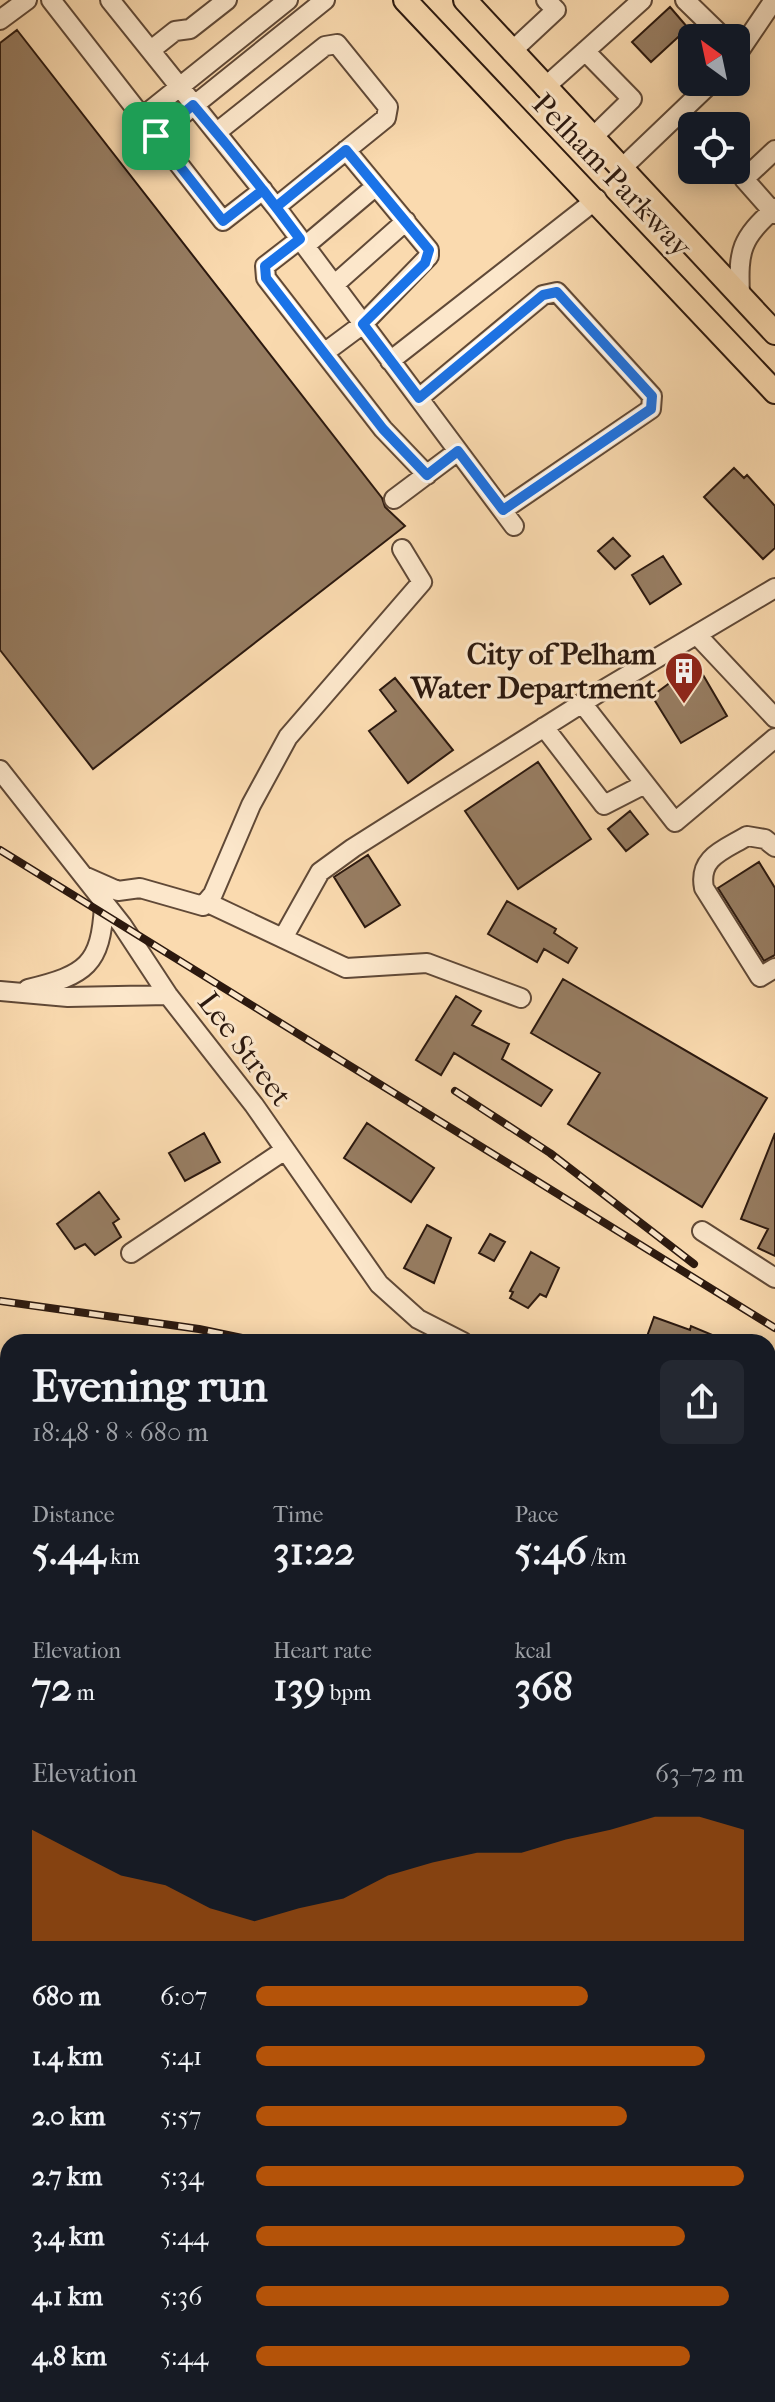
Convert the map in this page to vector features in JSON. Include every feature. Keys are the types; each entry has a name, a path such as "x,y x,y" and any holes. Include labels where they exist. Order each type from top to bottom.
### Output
{"main road":[{"name":"Pelham Parkway","path":"405,0 566,171 597,199 775,392"},
{"name":"Pelham Parkway","path":"465,0 775,333"},
{"path":"597,199 621,169"}],"street":[{"path":"0,20 27,0"},
{"path":"51,0 223,221 263,190"},
{"path":"110,0 263,190 390,361 509,518 651,409 652,396 557,292 543,295 419,398"},
{"path":"151,50 175,31 190,29 227,0"},
{"path":"142,117 288,0"},
{"path":"156,136 325,0"},
{"path":"511,52 556,10 546,0"},
{"path":"544,88 642,0"},
{"path":"685,0 710,24"},
{"path":"750,37 773,8"},
{"path":"234,42 248,60"},
{"path":"217,132 325,46 337,44 388,107 386,118 276,207"},
{"path":"585,51 632,99 592,138"},
{"path":"621,169 697,96"},
{"path":"324,353 363,324 429,256 429,250 346,150"},
{"path":"740,295 739,258 745,237 774,210 744,179 775,150"},
{"path":"376,186 265,266 266,278 383,429 427,475"},
{"path":"390,361 597,199"},
{"path":"334,285 406,221"},
{"path":"394,499 458,451"},
{"path":"81,875 118,891 140,888 203,906 251,805 288,737 422,582 402,549"},
{"path":"283,938 320,872 582,703 775,588"},
{"path":"697,635 775,718"},
{"path":"582,703 675,822 775,738"},
{"path":"544,727 604,805 645,784"},
{"name":"Lee Street","path":"0,770 122,925 168,995 285,1150 379,1284 418,1319 447,1334"},
{"path":"775,847 765,839 747,836 706,861 701,873 704,888 760,977 775,968"},
{"path":"206,902 346,968 427,963 521,998"},
{"path":"0,990 44,985 79,970 94,959 103,939 104,905"},
{"path":"0,990 68,997 168,995"},
{"path":"131,1253 285,1150"},
{"path":"702,1231 775,1278"}],"building":[{"path":"670,7 685,24 678,24 678,37 651,62 632,42"},
{"path":"17,30 382,498 385,507 405,526 93,769 0,650 0,43"},
{"path":"734,468 744,478 747,475 775,506 775,548 763,559 704,497"},
{"path":"613,538 630,556 615,569 598,551"},
{"path":"663,556 681,584 650,604 632,575"},
{"name":"City of Pelham Water Department","path":"699,668 727,716 681,743 652,696 686,671 688,674"},
{"path":"395,678 453,750 408,783 369,731 396,711 380,690"},
{"path":"538,762 591,839 518,889 465,811"},
{"path":"630,811 648,834 626,851 608,829"},
{"path":"368,855 400,905 365,927 334,877"},
{"path":"759,862 775,888 775,955 764,961 718,888"},
{"path":"507,901 556,929 554,933 577,948 568,963 544,949 537,962 488,934"},
{"path":"563,979 767,1098 702,1207 568,1124 600,1073 531,1033"},
{"path":"456,996 481,1011 472,1025 509,1044 502,1059 552,1090 541,1106 454,1053 441,1075 416,1060"},
{"path":"367,1123 434,1168 411,1202 344,1158"},
{"path":"204,1133 220,1162 185,1181 169,1153"},
{"path":"775,1133 775,1256 758,1248 768,1229 741,1219"},
{"path":"99,1192 119,1219 113,1223 121,1237 95,1255 85,1244 75,1249 57,1224"},
{"path":"427,1225 451,1238 434,1283 404,1268"},
{"path":"490,1234 505,1242 494,1261 479,1253"},
{"path":"531,1252 559,1268 546,1297 540,1294 528,1308 510,1298 513,1292 510,1291"},
{"path":"654,1317 710,1334 648,1334"}],"railway":[{"path":"0,850 775,1328"},
{"path":"455,1091 550,1153 694,1264"},
{"path":"0,1301 223,1334"}],"place":[{"name":"City of Pelham Water Department","path":"684,705"}],"route":[{"path":"156,136 193,105 217,132 263,190 300,239 265,266 266,278 383,429 427,475 458,451 503,510 651,409 652,396 557,292 543,295 419,398 363,324 425,263 429,250 346,150 276,207 263,190 223,221 156,136"}]}
